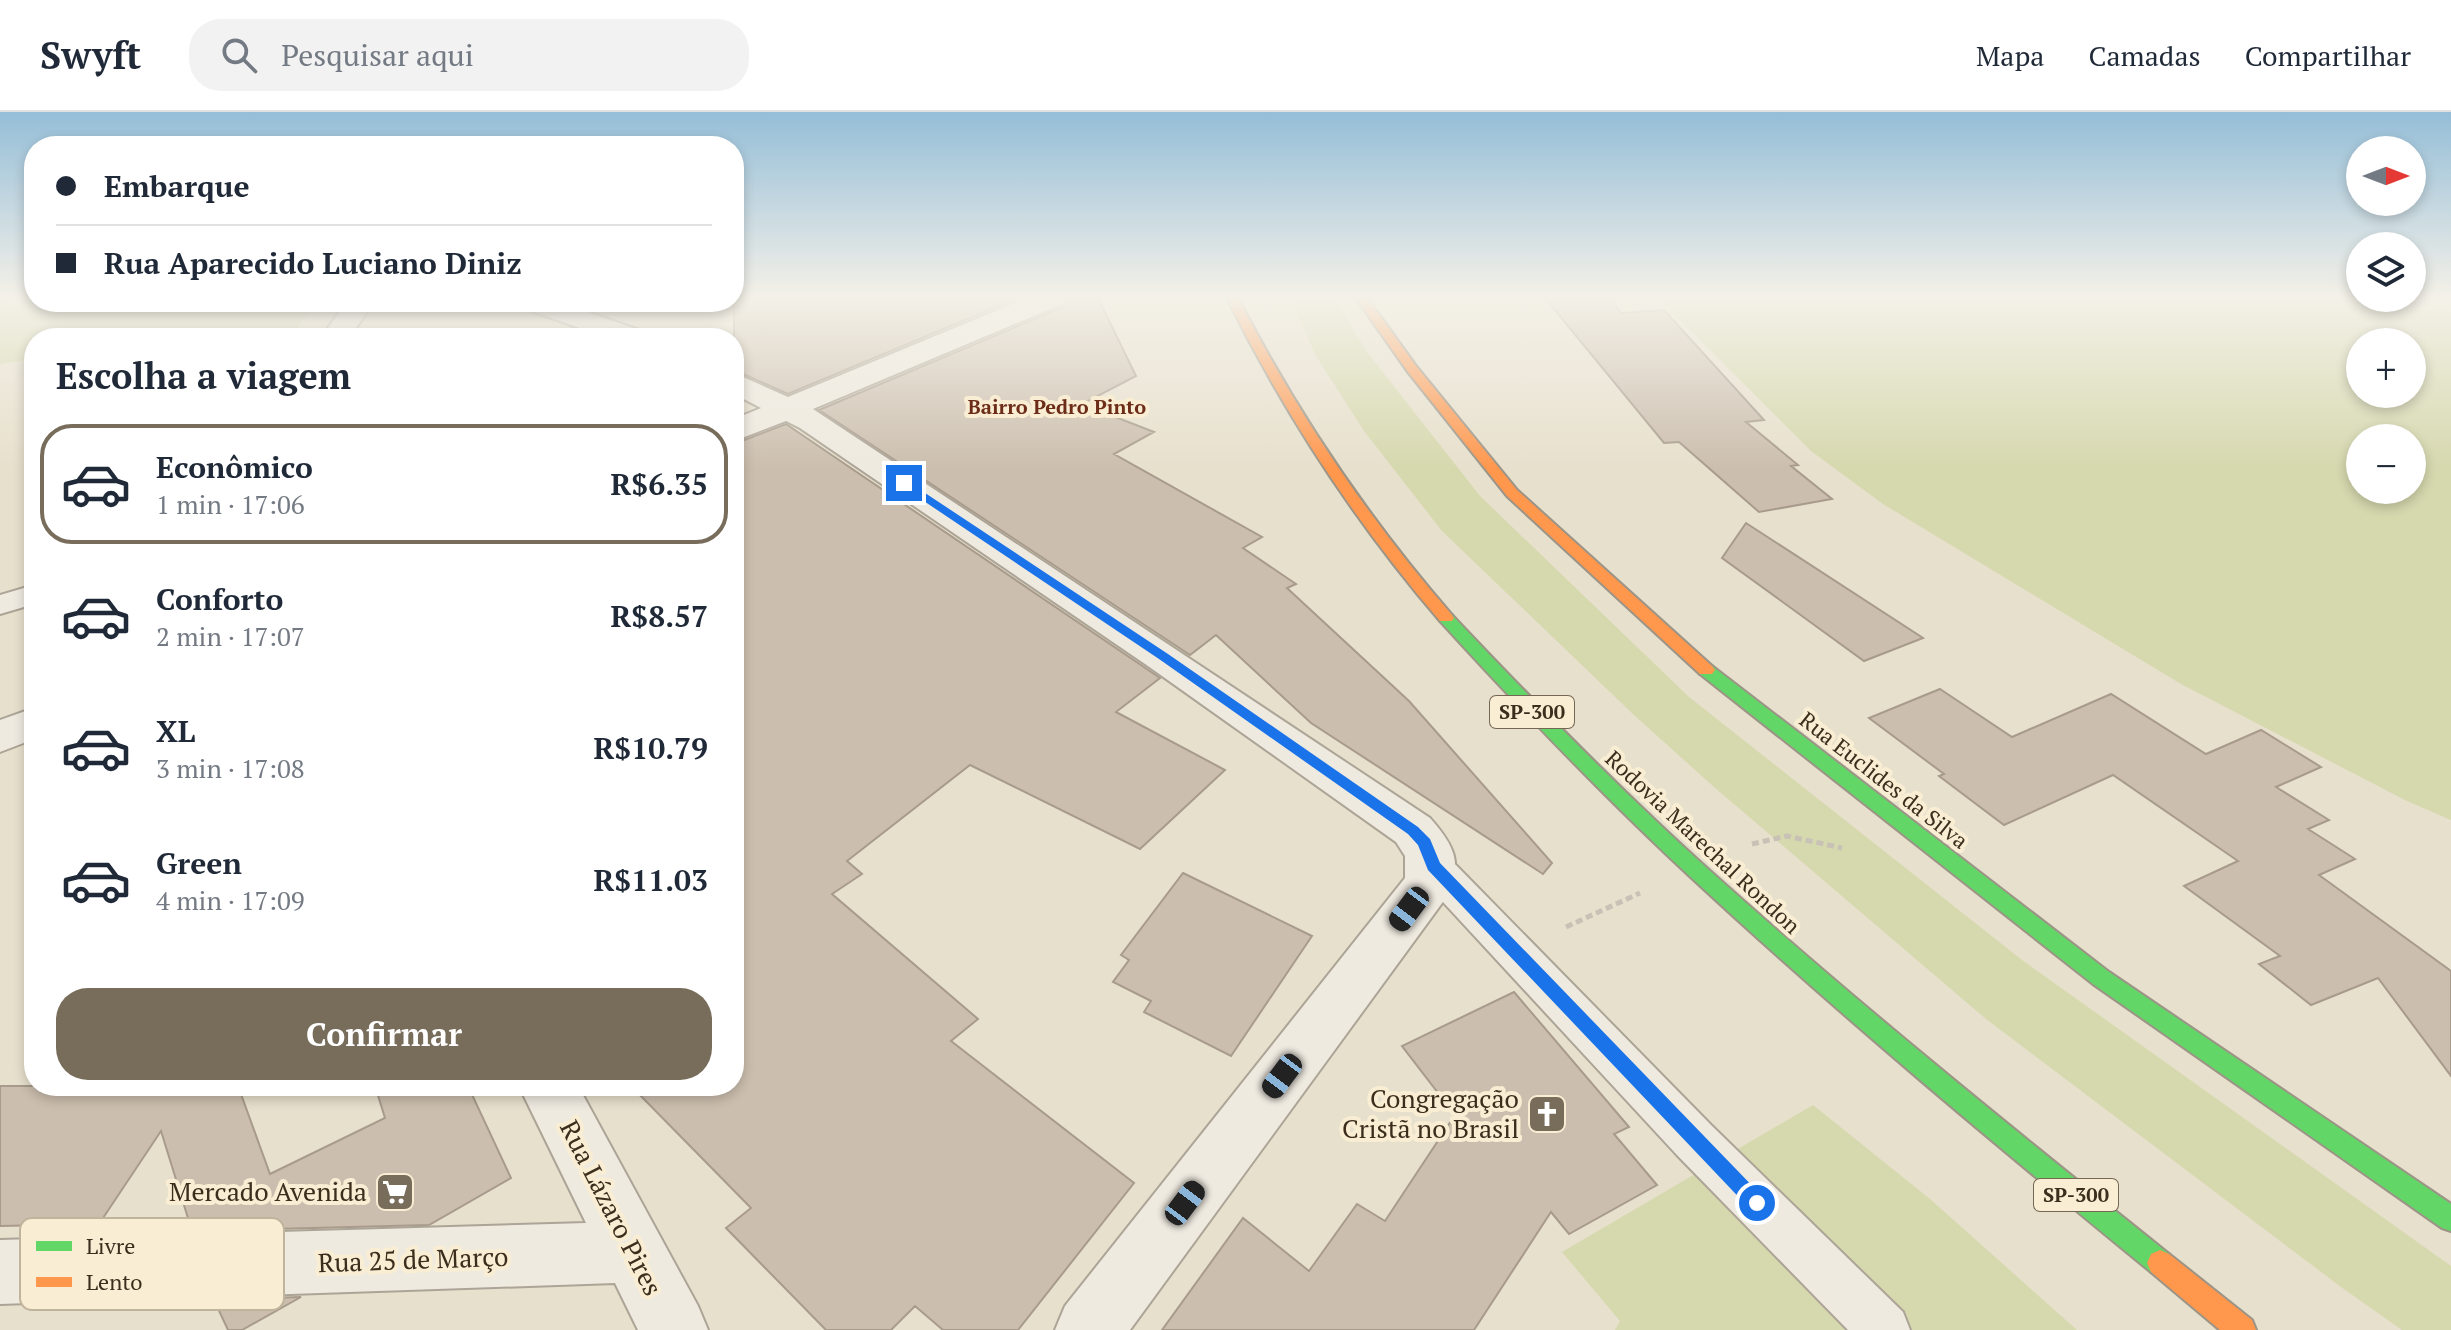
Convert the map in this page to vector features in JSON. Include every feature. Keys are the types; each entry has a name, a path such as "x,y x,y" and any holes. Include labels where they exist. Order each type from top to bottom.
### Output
{"main road":[{"name":"Rodovia Marechal Rondon","path":"1258,355 1334,480 1400,566 1518,698 1692,871 1909,1060 2242,1330"},
{"name":"Rua Euclides da Silva","path":"1402,355 1512,493 1728,690 2101,978 2451,1219"}],"street":[{"path":"744,427 918,355"},
{"path":"744,387 811,421 1163,657 1401,822 1425,843 1433,866 1427,886 1089,1330"},
{"path":"0,737 24,726"},
{"name":"Rua Lázaro Pires","path":"553,1096 674,1330"},
{"name":"Rua 25 de Março","path":"284,1263 634,1252"},
{"name":"Rua 25 de Março","path":"0,1272 20,1271"}],"lane":[{"path":"0,605 24,597"},
{"path":"1433,866 1694,1140 1884,1330"}],"green space":[{"path":"0,355 24,355 24,360 0,364"},
{"path":"1369,355 1480,496 1689,697 2022,960 2451,1266 2451,1330 2402,1330 2341,1287 1986,1019 1714,787 1635,716 1442,531 1364,431 1316,356"},
{"path":"1715,355 2346,355 2346,408 2426,408 2426,355 2451,355 2451,820 2407,801 2181,684 1883,504 1811,451"},
{"path":"1813,1105 1930,1199 2077,1330 1615,1330 1620,1321 1562,1252"}],"building":[{"path":"744,355 882,355 788,394 744,374"},
{"path":"950,355 1126,355 1136,376 1082,404 1154,432 1114,454 1262,537 1243,548 1296,584 1287,588 1409,701 1552,863 1543,874 1311,723 1216,635 1190,655 819,410"},
{"path":"1592,355 1705,355 1764,420 1746,422 1798,465 1791,466 1832,499 1759,512 1679,442 1664,443"},
{"path":"786,424 1160,678 1116,712 1225,770 1140,849 970,765 847,861 862,874 832,894 978,1019 951,1041 1134,1183 1018,1330 943,1330 915,1306 891,1330 826,1330 726,1228 751,1208 641,1096 744,1096 744,440"},
{"path":"1746,523 1923,638 1864,661 1722,558"},
{"path":"1940,689 2012,737 2111,694 2206,754 2261,730 2321,767 2276,787 2329,820 2308,829 2355,859 2319,875 2451,971 2451,1076 2378,978 2311,1005 2259,964 2280,956 2184,886 2238,861 2113,775 2004,825 1939,776 1944,774 1869,718"},
{"path":"1183,873 1312,936 1231,1056 1144,1012 1151,1001 1113,982 1129,960 1121,955"},
{"path":"1514,992 1629,1127 1614,1134 1657,1185 1569,1234 1551,1212 1474,1330 1162,1330 1243,1218 1309,1271 1357,1204 1385,1221 1455,1115 1402,1046"},
{"path":"0,1086 24,1086 24,1096 242,1096 270,1174 385,1118 378,1096 473,1096 511,1178 429,1225 284,1229 284,1218 188,1218 161,1131 103,1218 20,1218 20,1226 0,1226"},
{"path":"301,1297 284,1307 284,1298"},
{"path":"219,1310 278,1310 242,1330 228,1330"}],"traffic: fast":[{"path":"1446,618 1613,792 1700,874 1973,1111 2160,1263"},
{"path":"1706,670 2101,978 2451,1219"}],"traffic: slow":[{"path":"1262,355 1302,425 1355,505 1446,618"},
{"path":"1402,355 1512,493 1706,670"},
{"path":"2160,1263 2242,1330"}],"place":[{"name":"Congregação Cristã no Brasil","path":"1547,1114"},
{"name":"Mercado Avenida","path":"395,1192"}],"district":[{"name":"Bairro Pedro Pinto","path":"1057,407"}],"route":[{"path":"904,483 1413,830 1425,843 1433,866 1757,1203"}]}
